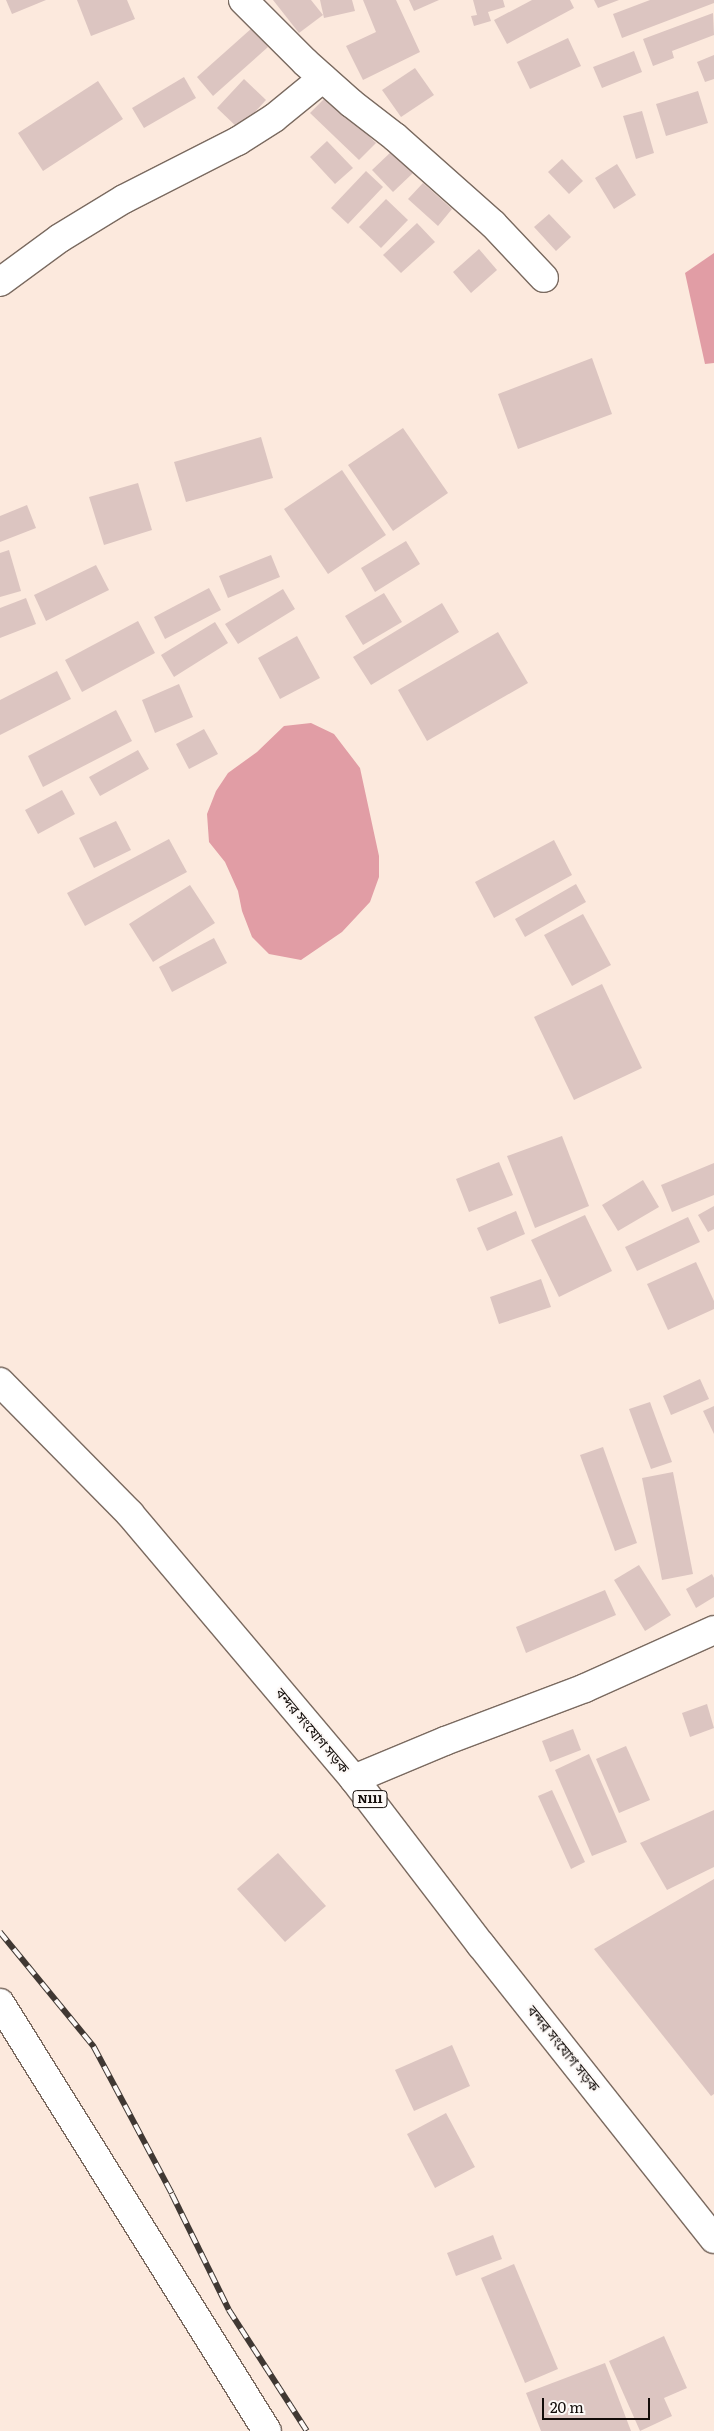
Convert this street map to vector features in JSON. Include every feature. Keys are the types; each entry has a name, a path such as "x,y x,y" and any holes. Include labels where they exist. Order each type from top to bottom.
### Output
{"main road":[{"path":"243,0 323,78 493,224 544,278"},
{"path":"0,282 60,238 124,199 238,141 274,118 323,78"},
{"name":"বন্দর সংযোগ সড়ক","path":"0,1382 130,1514 354,1779 481,1945 714,2239"},
{"path":"354,1779 445,1741 585,1688 714,1630"},
{"path":"0,2003 267,2431"}],"shaded area":[{"path":"714,253 714,363 705,364 685,273"},
{"path":"311,723 334,734 360,768 379,856 379,877 370,902 342,932 301,960 269,954 252,937 242,911 238,891 225,862 209,842 207,814 216,791 228,773 257,752 284,726"}],"building":[{"path":"6,0 46,0 12,14"},
{"path":"77,0 127,0 135,19 91,36"},
{"path":"273,0 311,0 323,15 299,33"},
{"path":"320,0 352,0 355,11 324,18"},
{"path":"363,0 396,0 420,52 363,80 346,46 376,32"},
{"path":"409,0 439,0 414,11"},
{"path":"473,0 503,0 505,7 488,12 491,21 474,26 471,16 477,15"},
{"path":"532,0 570,0 574,8 507,44 494,20"},
{"path":"594,0 619,0 598,8"},
{"path":"650,0 714,0 714,3 622,38 613,14"},
{"path":"713,13 714,35 672,51 674,58 653,66 643,39"},
{"path":"252,28 268,47 213,96 197,77"},
{"path":"568,38 581,66 530,89 517,62"},
{"path":"634,51 642,72 602,88 593,67"},
{"path":"714,55 714,79 705,82 697,62"},
{"path":"415,68 434,95 401,117 382,90"},
{"path":"184,77 196,98 144,128 132,108"},
{"path":"244,79 266,100 239,129 217,108"},
{"path":"98,81 123,119 43,171 18,133"},
{"path":"698,91 708,123 666,136 656,104"},
{"path":"327,96 376,143 359,160 310,113"},
{"path":"642,111 654,153 636,159 623,116"},
{"path":"327,141 353,168 335,184 310,157"},
{"path":"392,151 413,173 393,192 372,170"},
{"path":"562,159 583,181 569,194 548,172"},
{"path":"617,164 636,195 614,209 595,178"},
{"path":"366,171 383,187 348,224 331,208"},
{"path":"423,183 452,209 438,226 408,199"},
{"path":"386,199 408,220 381,248 359,227"},
{"path":"549,214 571,237 556,251 534,227"},
{"path":"417,223 435,242 401,273 383,255"},
{"path":"479,249 497,270 471,293 453,272"},
{"path":"592,358 612,414 518,449 498,394"},
{"path":"403,428 448,493 393,531 348,465"},
{"path":"261,437 273,478 186,502 174,462"},
{"path":"342,470 386,535 328,574 284,509"},
{"path":"138,483 152,530 104,545 89,497"},
{"path":"27,505 36,528 0,542 0,516"},
{"path":"406,541 420,564 375,592 361,568"},
{"path":"9,550 21,591 0,597 0,553"},
{"path":"271,555 280,577 228,598 219,576"},
{"path":"96,565 109,590 46,621 34,595"},
{"path":"209,588 221,610 165,639 154,617"},
{"path":"283,589 295,609 238,644 225,624"},
{"path":"384,593 402,622 363,645 345,616"},
{"path":"26,598 36,624 0,638 0,608"},
{"path":"442,603 459,632 371,685 353,657"},
{"path":"138,621 155,653 82,692 65,660"},
{"path":"215,622 228,643 174,677 161,655"},
{"path":"498,632 528,683 427,741 398,690"},
{"path":"297,636 320,678 280,699 258,658"},
{"path":"57,671 71,699 0,735 0,700"},
{"path":"179,684 193,717 155,733 142,700"},
{"path":"116,710 132,741 43,787 28,756"},
{"path":"204,729 218,754 189,769 176,744"},
{"path":"138,750 149,769 100,796 89,777"},
{"path":"62,790 75,814 38,834 25,810"},
{"path":"116,821 131,850 94,868 79,838"},
{"path":"169,839 187,872 85,926 67,893"},
{"path":"554,840 572,875 494,918 475,882"},
{"path":"576,884 586,902 525,937 515,919"},
{"path":"190,885 215,923 153,962 129,924"},
{"path":"583,914 611,965 572,986 544,935"},
{"path":"214,938 227,963 172,992 159,967"},
{"path":"602,984 642,1068 574,1100 534,1017"},
{"path":"562,1136 589,1206 535,1228 507,1156"},
{"path":"499,1162 513,1195 469,1212 456,1179"},
{"path":"714,1163 714,1195 672,1212 661,1185"},
{"path":"643,1180 659,1207 618,1231 602,1205"},
{"path":"714,1206 714,1229 708,1232 698,1215"},
{"path":"516,1211 525,1234 487,1251 477,1228"},
{"path":"585,1215 612,1271 559,1297 531,1240"},
{"path":"688,1217 700,1242 637,1271 625,1247"},
{"path":"696,1262 714,1301 714,1309 668,1330 647,1284"},
{"path":"541,1279 551,1307 499,1324 490,1297"},
{"path":"700,1379 709,1399 671,1415 663,1396"},
{"path":"650,1402 672,1462 651,1469 629,1409"},
{"path":"714,1406 714,1434 703,1411"},
{"path":"603,1447 637,1543 615,1551 580,1455"},
{"path":"673,1472 693,1574 662,1580 642,1478"},
{"path":"639,1565 671,1615 645,1631 614,1580"},
{"path":"712,1574 714,1578 714,1597 696,1608 686,1589"},
{"path":"605,1590 616,1615 526,1653 516,1627"},
{"path":"707,1704 714,1728 690,1737 682,1713"},
{"path":"573,1729 581,1750 550,1762 542,1741"},
{"path":"626,1746 650,1800 619,1813 596,1759"},
{"path":"589,1754 627,1842 592,1856 555,1770"},
{"path":"552,1790 585,1862 571,1869 538,1796"},
{"path":"714,1810 714,1867 667,1890 640,1843"},
{"path":"278,1853 326,1906 285,1942 237,1889"},
{"path":"714,1879 714,2094 711,2096 594,1949"},
{"path":"452,2045 470,2086 414,2111 395,2070"},
{"path":"446,2113 475,2167 435,2188 407,2134"},
{"path":"493,2235 502,2259 456,2276 447,2253"},
{"path":"514,2264 558,2369 525,2383 481,2278"},
{"path":"664,2336 687,2388 664,2398 672,2416 640,2431 609,2361"},
{"path":"605,2363 631,2431 541,2431 526,2393"}],"railway":[{"path":"0,1932 94,2047 172,2194 229,2310 307,2431"}]}
